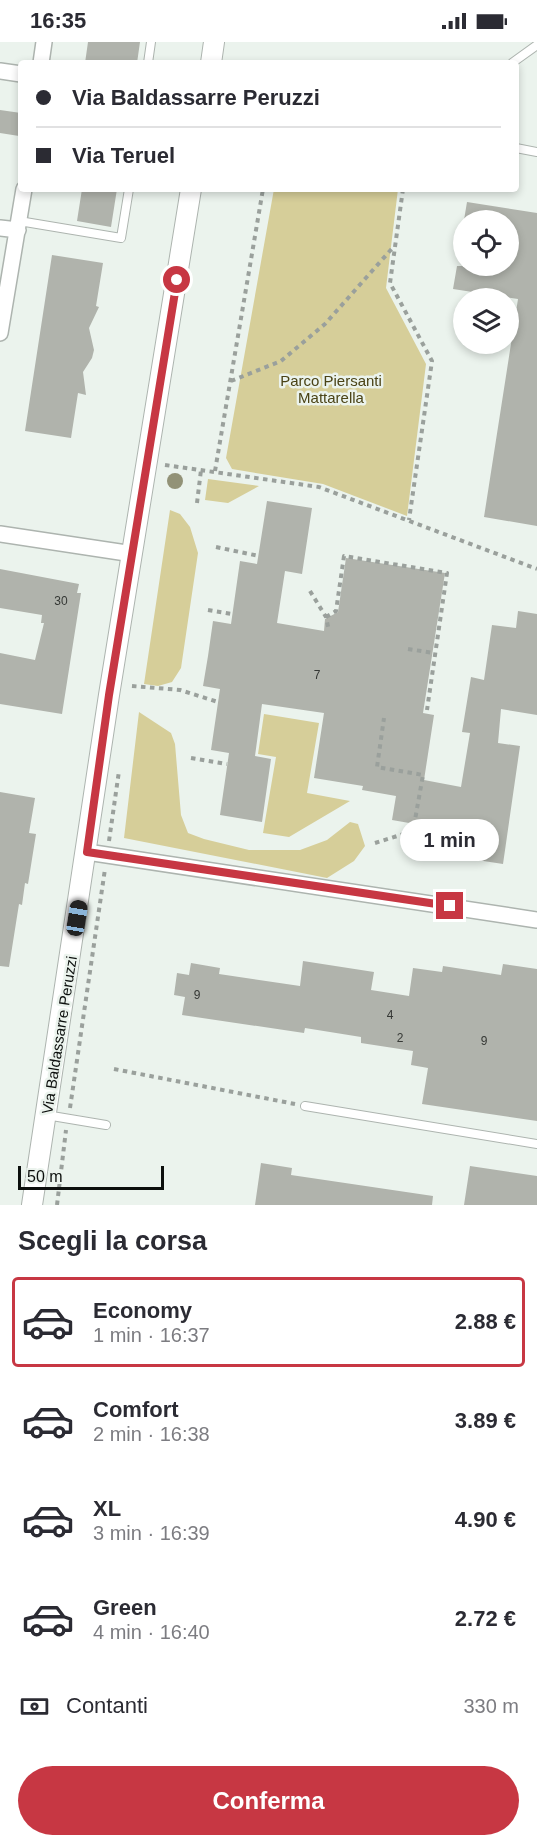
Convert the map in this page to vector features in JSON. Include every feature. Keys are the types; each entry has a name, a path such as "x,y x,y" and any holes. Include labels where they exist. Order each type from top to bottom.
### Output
{"street":[{"path":"41,60 44,42"},
{"path":"211,60 214,42"},
{"path":"0,71 18,74"},
{"path":"0,333 24,192"},
{"name":"Via Baldassarre Peruzzi","path":"32,1205 109,695 191,192"},
{"path":"0,228 19,225"},
{"path":"0,534 133,554"},
{"path":"87,852 537,920"}],"lane":[{"path":"148,60 151,42"},
{"path":"516,60 537,45"},
{"path":"519,149 537,152"},
{"path":"19,225 50,225 121,238 129,192"},
{"path":"305,1106 537,1144"},
{"path":"46,1115 106,1125"}],"path":[{"path":"215,471 262,192"},
{"path":"403,192 390,283 432,361 409,520"},
{"path":"230,381 281,361 325,324 396,244"},
{"path":"163,477 166,456"},
{"path":"164,465 319,487 537,569"},
{"path":"197,503 201,470"},
{"path":"216,547 259,556"},
{"path":"326,617 336,611 344,556 447,573 427,710"},
{"path":"310,591 326,617 329,632"},
{"path":"208,610 232,614"},
{"path":"408,649 434,653"},
{"path":"131,692 134,674"},
{"path":"132,686 180,690 218,702"},
{"path":"375,843 413,831 423,775 377,767 384,718"},
{"path":"191,758 227,764"},
{"path":"57,1205 120,765"},
{"path":"114,1069 305,1106"}],"green space":[{"name":"Parco Piersanti Mattarella","path":"273,192 398,192 386,288 426,364 407,516 323,484 232,469 226,458"},
{"path":"208,479 259,486 228,503 205,500"},
{"path":"170,510 180,514 190,527 198,553 181,668 172,682 158,686 144,684"},
{"path":"139,712 171,733 175,744 181,815 188,833 249,850 300,850 327,840 350,822 358,824 365,846 354,861 327,878 124,838"},
{"path":"264,714 319,723 307,793 350,801 289,837 263,833 276,757 258,754"}],"building":[{"path":"88,42 140,42 137,60 85,60"},
{"path":"0,110 18,113 18,136 0,133"},
{"path":"82,192 117,192 111,227 77,221"},
{"path":"467,202 518,210 466,210"},
{"path":"519,210 537,213 537,526 484,517 509,354 519,354 519,288 453,288 455,276 519,276"},
{"path":"52,255 103,263 96,306 99,307 89,328 94,350 83,372 86,395 78,393 71,438 25,431"},
{"path":"267,501 312,508 302,574 285,571 277,623 324,631 325,619 338,612 346,558 445,573 423,713 434,715 424,780 461,787 470,733 462,732 471,677 484,680 492,625 516,628 518,611 537,614 537,715 501,709 498,743 520,746 503,864 451,856 455,831 392,820 396,796 362,790 363,786 314,778 324,713 262,704 255,756 271,759 262,822 220,815 229,753 211,750 220,689 203,686 213,621 231,624 240,561 257,564"},
{"path":"0,569 79,584 77,593 81,593 62,714 0,704 0,653 35,660 44,623 41,623 42,615 0,608"},
{"path":"0,792 35,798 29,833 36,834 28,884 25,883 22,905 19,904 9,967 0,966"},
{"path":"303,961 374,972 371,990 409,996 413,968 442,972 443,966 501,975 503,964 537,969 537,1121 422,1104 428,1068 411,1065 413,1051 361,1043 361,1037 305,1028 304,1033 182,1015 185,997 174,995 177,973 189,975 191,963 220,968 219,974 300,986"},
{"path":"261,1163 292,1168 291,1175 433,1196 432,1205 255,1205"},
{"path":"470,1166 537,1176 537,1205 464,1205"}],"route":[{"path":"177,280 109,695 87,852 450,906"}]}
